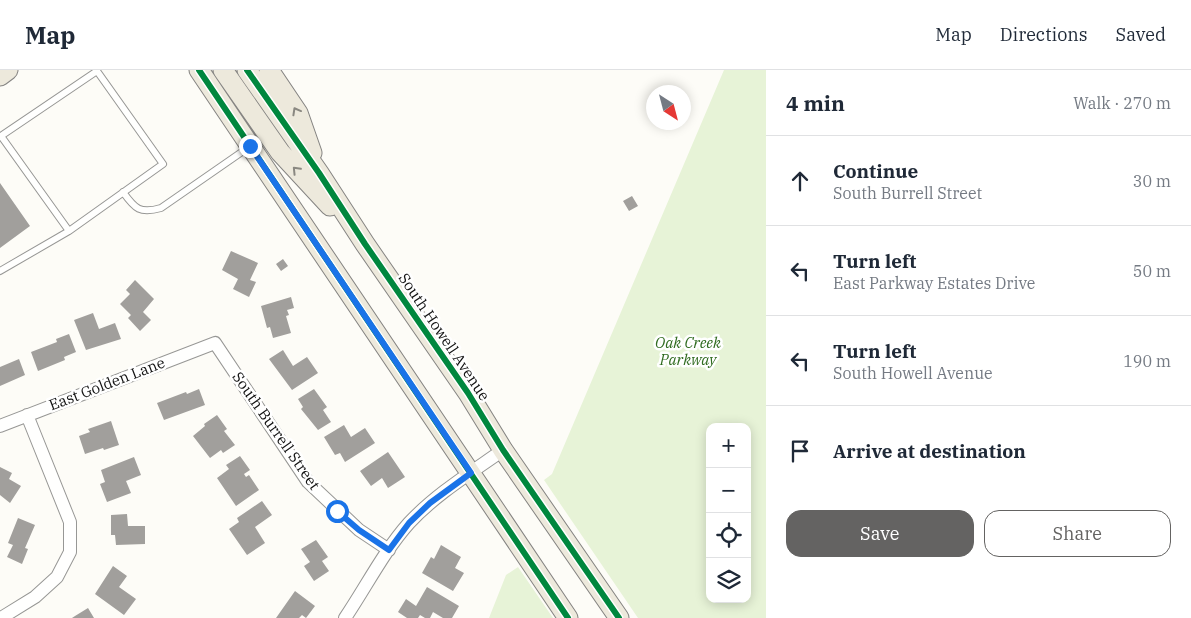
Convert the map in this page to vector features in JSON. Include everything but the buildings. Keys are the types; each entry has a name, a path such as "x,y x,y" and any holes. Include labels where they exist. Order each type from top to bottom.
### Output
{"main road":[{"path":"0,76 8,70"},
{"path":"199,70 568,618"},
{"path":"224,70 280,152 365,244"},
{"name":"South Howell Avenue","path":"247,70 319,172 365,244 468,393 503,450 619,618"},
{"path":"269,70 298,113 319,172"}],"street":[{"name":"East Golden Lane","path":"0,426 215,343"},
{"name":"South Burrell Street","path":"215,343 308,482 359,530 389,550"},
{"path":"1,618 35,597 57,577 70,552 70,522 27,415"},
{"path":"345,618 389,550 409,523 430,503 503,450"}],"lane":[{"path":"0,271 69,230 163,164 97,71 1,136 69,230"},
{"path":"123,192 133,206 140,210 150,211 161,208 250,146"}],"green space":[{"name":"Oak Creek Parkway","path":"724,70 766,70 766,618 638,618 544,480 552,474"},
{"path":"518,567 553,618 489,618 506,575"}],"cycle path":[{"path":"199,70 568,618"},
{"path":"247,70 319,173 365,244 468,393 503,450 619,618"}],"route":[{"path":"250,146 471,473 430,503 409,523 389,550 359,530 337,511"}]}
